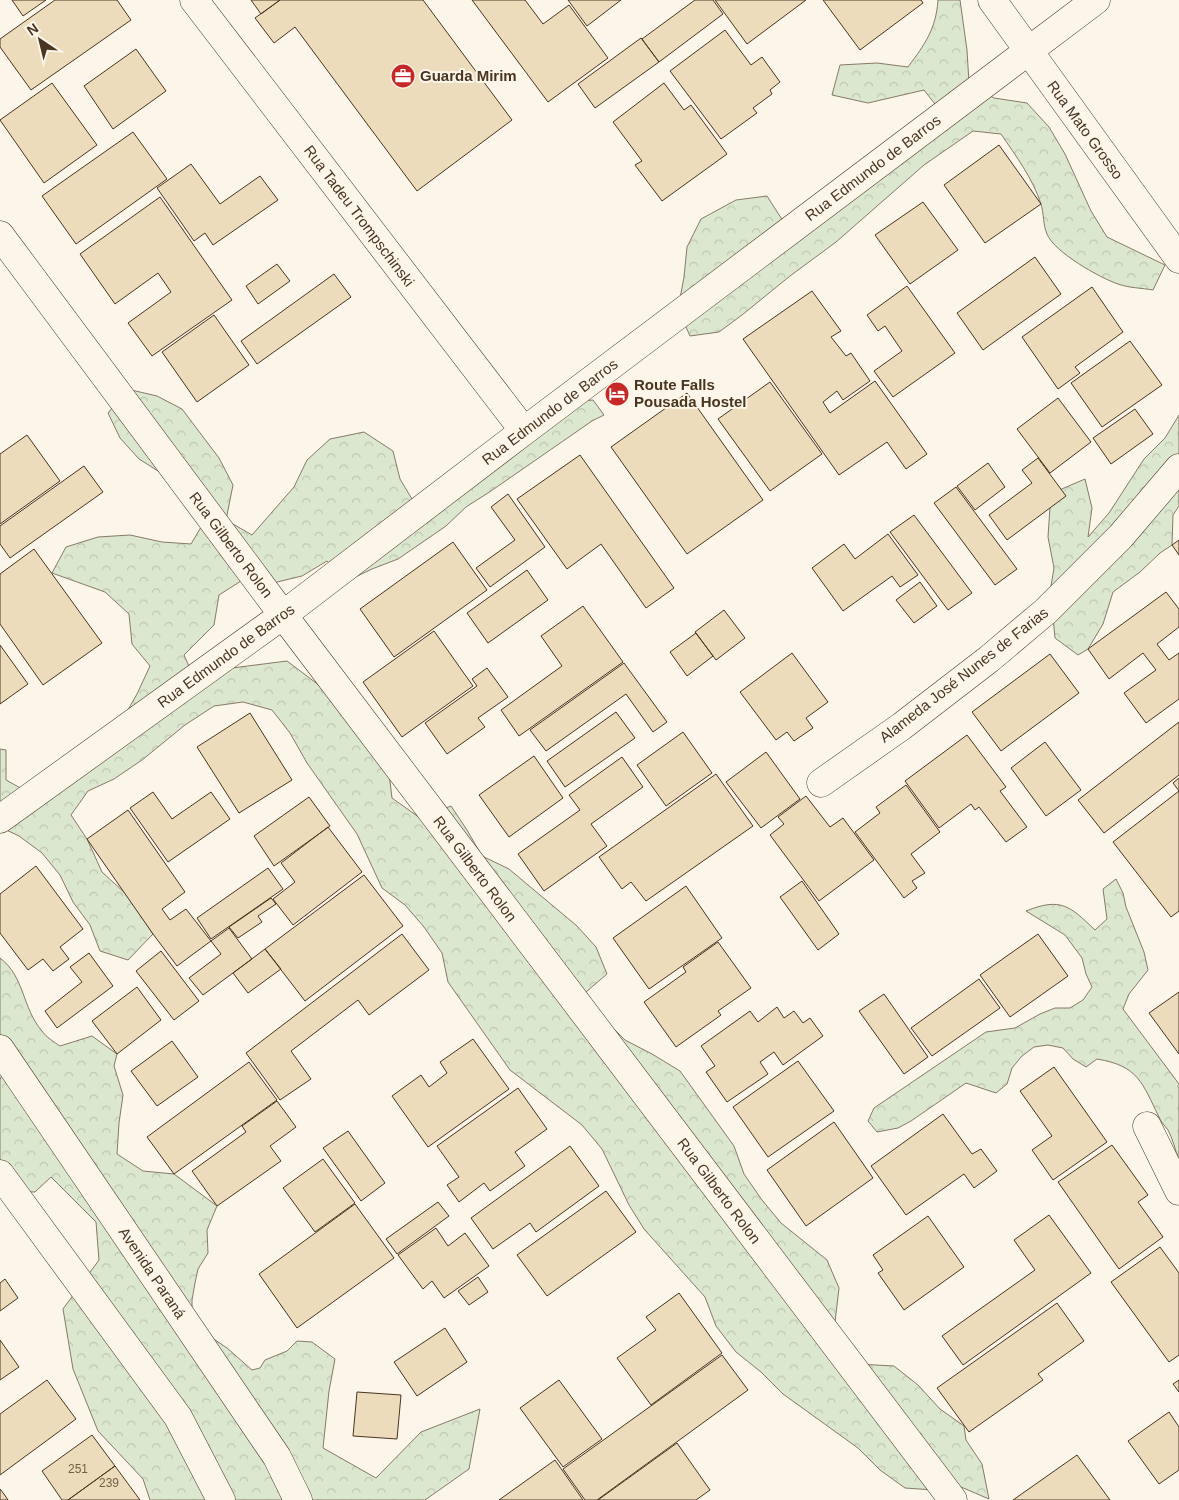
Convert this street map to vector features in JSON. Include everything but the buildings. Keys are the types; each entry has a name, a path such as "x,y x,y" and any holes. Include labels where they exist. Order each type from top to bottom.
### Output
{"street":[{"name":"Rua Tadeu Trompschinski","path":"194,0 524,431"},
{"name":"Rua Mato Grosso","path":"992,0 1179,259"},
{"name":"Rua Edmundo de Barros","path":"0,818 283,615 1096,0"},
{"name":"Rua Gilberto Rolon","path":"0,235 283,615 953,1500"},
{"name":"Alameda José Nunes de Farias","path":"822,783 909,721 989,659 1046,611 1121,536 1179,468"},
{"name":"Avenida Paraná","path":"0,1049 277,1457 298,1500"},
{"path":"1147,1126 1179,1191"},
{"path":"0,1174 178,1417 221,1500"}],"green space":[{"path":"938,0 960,0 967,50 969,83 994,98 1027,103 1049,127 1065,154 1091,211 1107,237 1165,265 1153,290 1110,281 1078,264 1059,249 1047,234 1041,204 1024,168 1001,134 973,131 924,165 836,242 719,332 690,336 678,309 687,247 701,219 736,200 767,196 783,221 942,113 924,90 868,103 832,95 840,65 877,63 908,67 929,36 935,19"},
{"path":"127,389 157,396 182,409 219,458 233,485 226,520 252,535 294,487 307,460 330,439 364,432 393,451 400,479 415,504 579,401 593,400 604,415 592,421 466,507 446,526 398,559 347,581 327,561 302,576 273,583 241,581 219,595 214,625 184,655 195,680 224,669 287,661 336,698 388,765 392,798 420,818 451,806 482,856 509,869 577,926 596,947 607,974 586,992 602,1017 625,1040 680,1071 734,1146 744,1174 762,1200 781,1223 827,1260 839,1288 832,1348 857,1364 894,1366 918,1385 940,1409 964,1426 966,1440 982,1464 989,1499 961,1487 934,1490 905,1488 880,1470 858,1448 783,1394 761,1372 736,1352 716,1326 705,1297 644,1229 629,1205 602,1149 582,1125 510,1070 448,982 442,953 424,927 405,905 382,888 357,834 307,763 290,733 272,710 243,702 214,706 185,725 142,760 114,779 88,791 71,815 87,839 102,872 127,895 153,934 128,960 100,951 90,925 73,902 60,875 42,853 19,836 0,827 0,749 6,750 6,780 24,790 121,722 150,666 132,644 129,614 105,592 52,573 66,547 98,537 130,535 162,542 191,544 207,517 166,476 139,459 120,438 108,413"},
{"path":"1179,415 1179,506 1173,515 1172,545 1113,592 1103,624 1088,649 1078,655 1055,638 1052,607 1049,598 1054,568 1048,537 1050,507 1057,491 1085,479 1092,508 1088,537 1109,513 1144,459 1165,438"},
{"path":"1116,879 1123,893 1126,907 1144,952 1148,970 1129,994 1123,1009 1179,1084 1179,1160 1168,1130 1160,1119 1143,1086 1131,1071 1111,1062 1097,1059 1086,1067 1073,1059 1063,1048 1048,1045 1034,1047 1022,1056 1012,1068 1007,1084 996,1093 966,1083 911,1121 898,1128 877,1132 868,1121 874,1108 986,1032 1015,1028 1040,1014 1055,1008 1070,1008 1083,1000 1092,987 1082,958 1065,935 1026,911 1048,905 1064,906 1079,915 1095,930 1107,919 1103,889"},
{"path":"0,958 14,974 35,1022 48,1037 60,1046 92,1036 117,1054 114,1066 123,1095 117,1154 143,1171 174,1174 217,1206 207,1230 208,1253 198,1269 192,1300 192,1319 202,1331 227,1348 252,1370 260,1368 265,1360 287,1351 297,1341 312,1342 335,1359 329,1391 323,1448 376,1478 421,1432 480,1409 469,1469 425,1500 150,1500 143,1479 98,1431 73,1369 63,1309 99,1260 96,1222 51,1177 35,1192 0,1191 0,1080 10,1051 0,1037"}],"place":[{"name":"Guarda Mirim","path":"403,76"},
{"name":"Route Falls Pousada Hostel","path":"617,394"}]}
